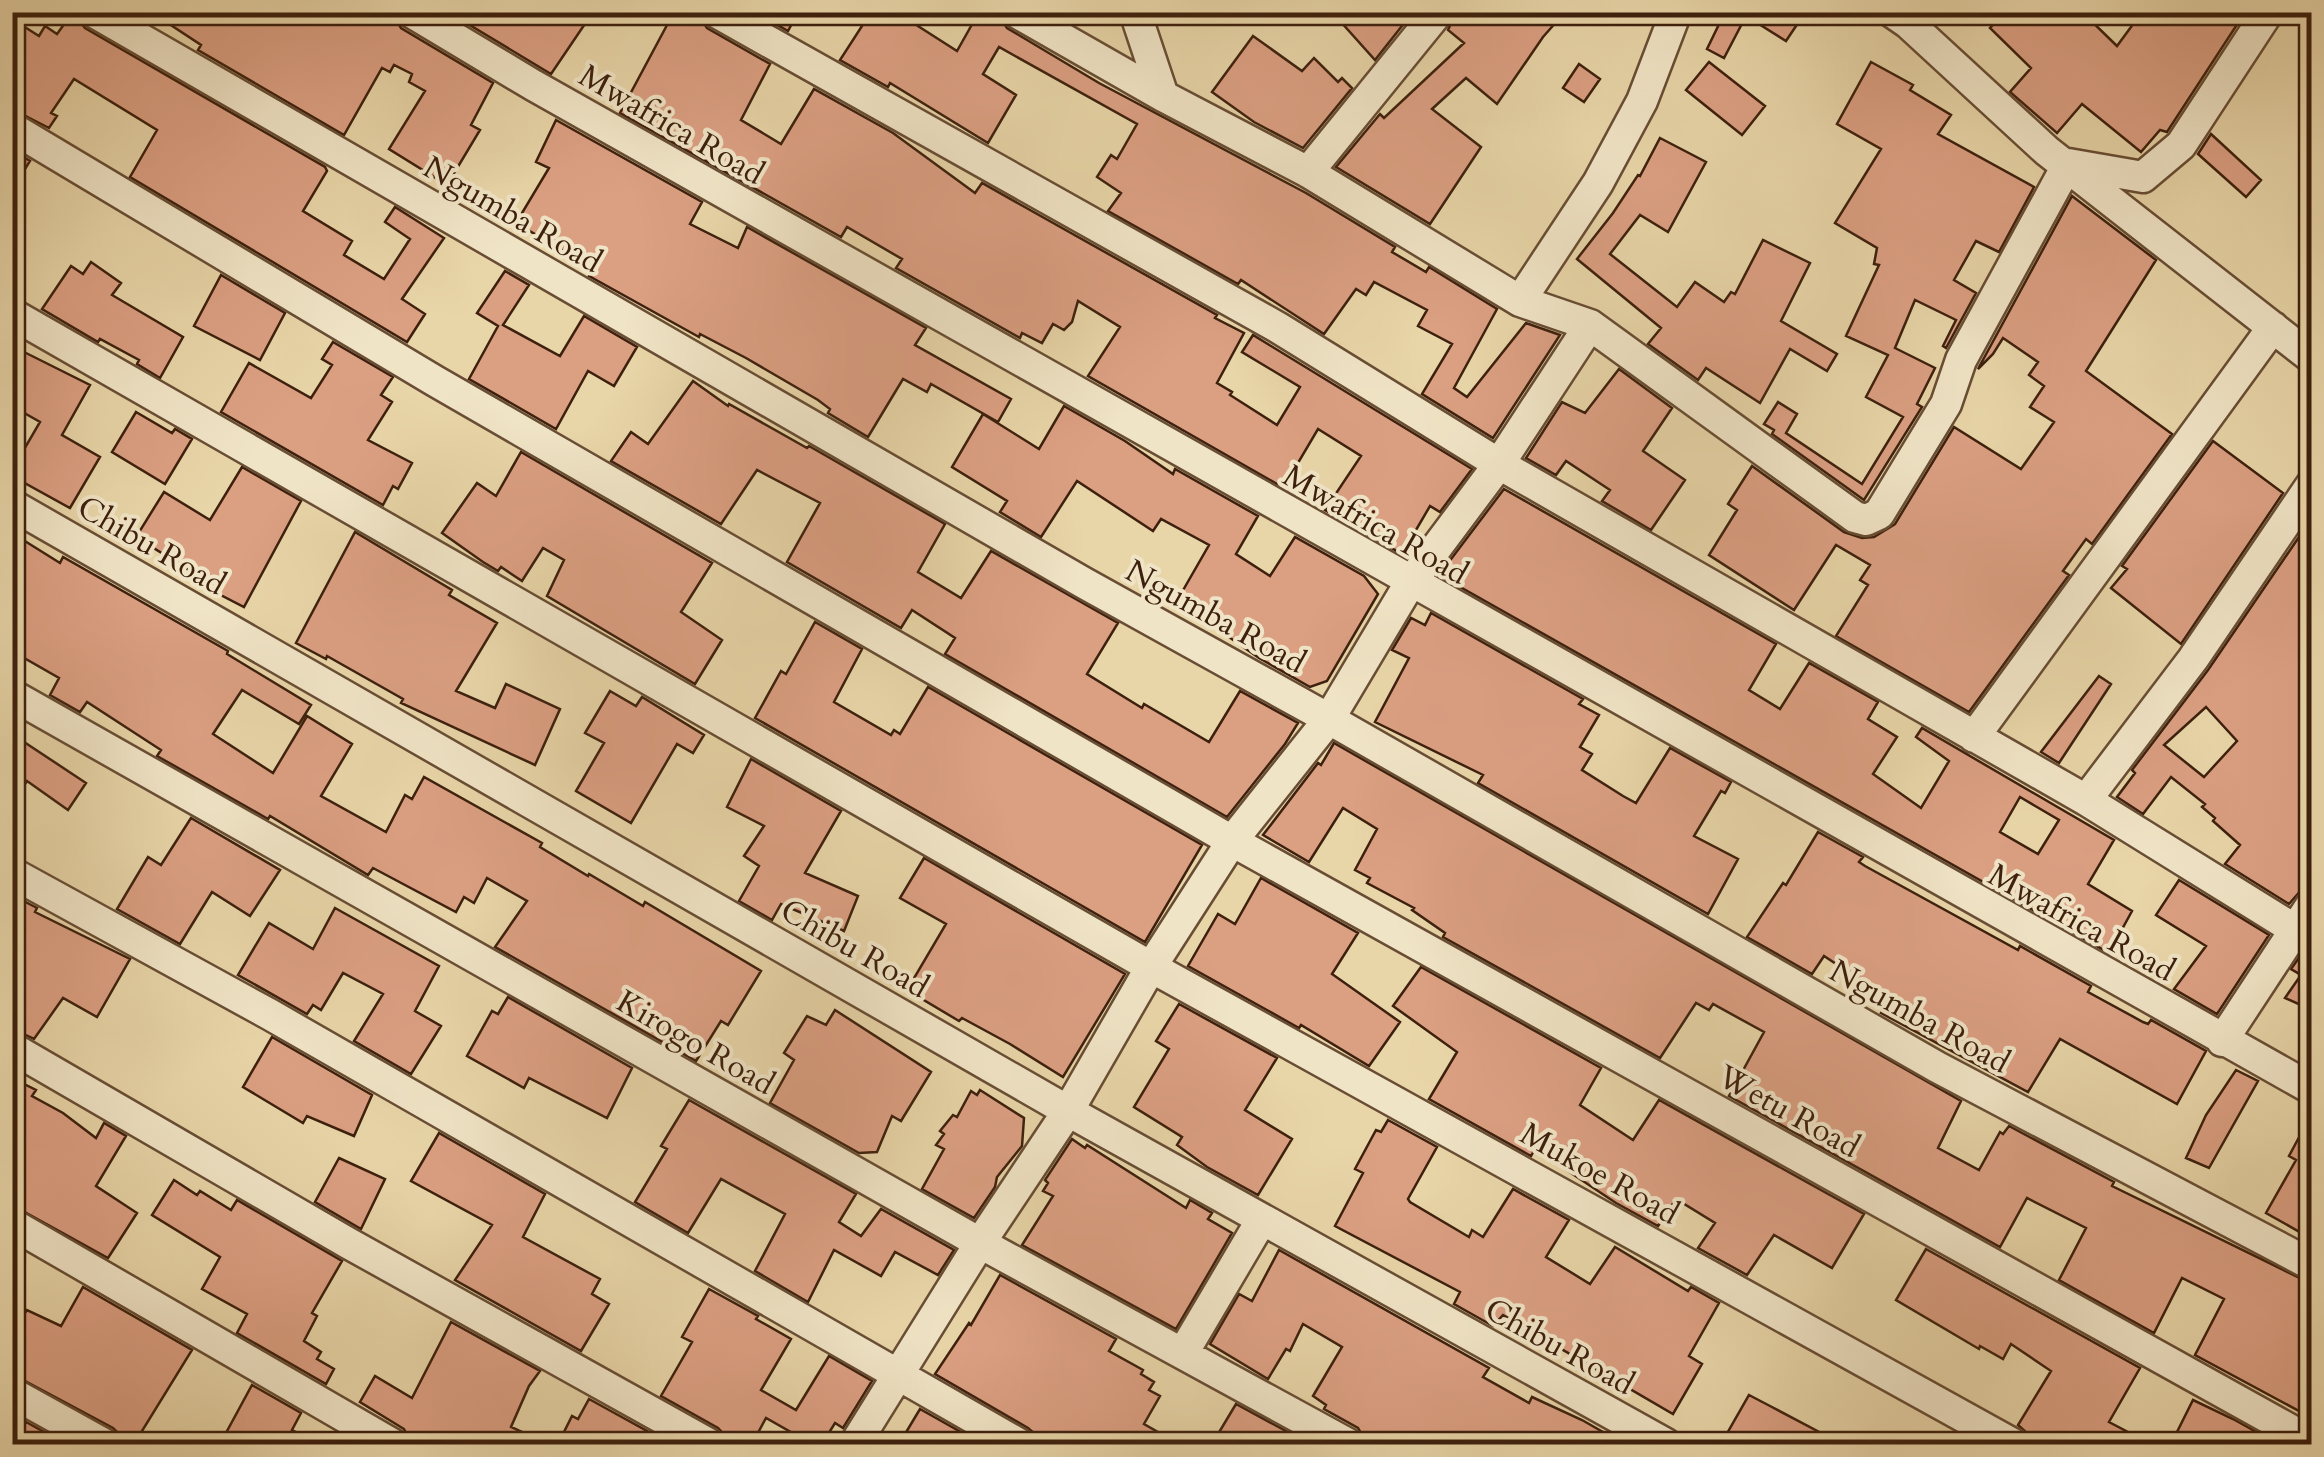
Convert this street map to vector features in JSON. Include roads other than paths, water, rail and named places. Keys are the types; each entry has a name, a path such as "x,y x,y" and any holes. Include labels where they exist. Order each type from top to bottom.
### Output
{"street":[{"name":"Ngumba Road","path":"94,12 1084,583 1936,1067 2312,1266"},
{"name":"Mwafrica Road","path":"410,12 533,86 1410,583 2312,1089"},
{"path":"716,12 1277,327 1498,464 2086,800 2303,916 2222,1041"},
{"path":"1016,12 1163,96 1308,172 1520,302 1590,325 1855,517 1866,520 1879,514 1946,404 1961,360 2068,164"},
{"path":"1135,12 1163,96"},
{"path":"1308,172 1438,12"},
{"path":"1520,302 1598,184 1633,118 1676,12"},
{"path":"1892,12 2048,150 2312,358"},
{"path":"2068,164 2142,178 2181,144 2268,12"},
{"name":"Wetu Road","path":"12,128 435,381 1232,841 2312,1442"},
{"name":"Mukoe Road","path":"12,314 1151,967 2013,1444"},
{"path":"855,1444 980,1243 1068,1111 1151,967 1232,841 1329,719 1410,583 1498,464 1590,325"},
{"path":"1974,736 2273,326"},
{"path":"2086,800 2193,659 2312,484"},
{"name":"Chibu Road","path":"12,504 1068,1111 1666,1444"},
{"name":"Kirogo Road","path":"12,695 980,1243 1348,1444"},
{"path":"12,873 269,1014 1019,1444"},
{"path":"12,1048 348,1243 709,1444"},
{"path":"1183,1352 1262,1221"},
{"path":"12,1224 392,1444"},
{"path":"12,1393 104,1444"}]}
